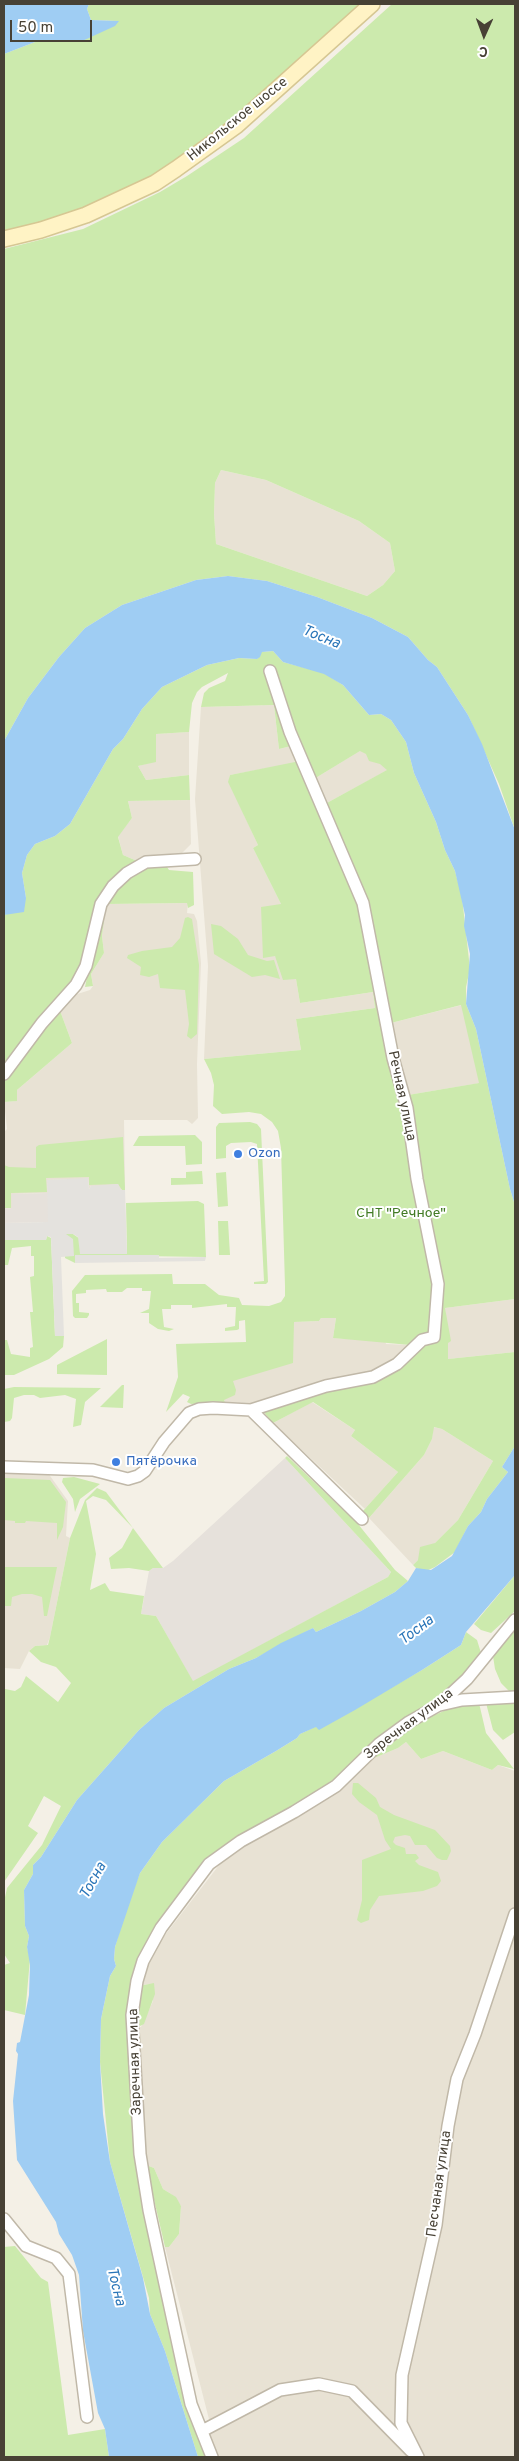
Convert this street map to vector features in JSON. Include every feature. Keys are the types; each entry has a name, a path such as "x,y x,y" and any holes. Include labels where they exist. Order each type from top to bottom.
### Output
{"main road":[{"name":"Никольское шоссе","path":"4,239 41,230 86,215 154,183 176,170 236,126 372,4"}],"street":[{"name":"Речная улица","path":"251,1410 326,1386 382,1373 397,1364 422,1340 434,1337 438,1312 438,1284 417,1178 407,1108 393,1058 363,903 290,732 270,671"},
{"path":"4,1074 42,1023 76,984 86,966 101,904 113,886 127,873 146,862 195,859"},
{"path":"4,1467 93,1470 128,1479 138,1476 145,1471 164,1442 188,1413 199,1409 213,1408 251,1410 362,1519"},
{"name":"Заречная улица","path":"212,2457 189,2397 149,2210 140,2154 132,2015 141,1968 161,1928 209,1864 241,1841 336,1786 379,1744 438,1705 467,1679 515,1620"},
{"path":"438,1705 462,1700 515,1697"},
{"name":"Песчаная улица","path":"418,2457 401,2423 402,2374 436,2225 448,2126 458,2079 515,1914"},
{"path":"4,2219 26,2246 56,2258 69,2274 87,2418"},
{"path":"202,2431 280,2390 319,2384 352,2391 418,2457"}],"shaded area":[{"path":"221,470 266,480 359,521 390,543 395,571 383,585 367,596 216,544 214,514 215,483"},
{"path":"274,705 279,749 291,746 295,763 230,775 229,782 258,845 253,848 281,904 275,956 296,979 300,1003 373,992 375,1008 296,1019 301,1050 204,1059 208,966 195,799 201,707"},
{"path":"189,732 189,775 146,780 138,766 156,761 155,734"},
{"path":"371,744 388,770 325,804 314,779"},
{"path":"190,800 191,844 181,854 137,861 123,855 118,836 132,818 128,801"},
{"path":"188,903 187,913 194,914 197,921 201,963 197,1064 198,1118 192,1124 187,1120 124,1120 125,1190 91,1186 89,1189 88,1179 47,1180 48,1193 12,1194 12,1208 4,1209 4,1132 7,1129 4,1102 16,1101 17,1090 72,1043 59,1008 71,996 90,990 93,986 91,974 104,953 102,936 105,904"},
{"path":"462,1005 480,1083 408,1095 391,1023"},
{"path":"88,1178 89,1189 91,1186 118,1184 121,1190 125,1190 127,1254 80,1254 78,1237 73,1234 66,1234 73,1239 74,1256 61,1257 64,1336 55,1336 51,1237 47,1236 46,1240 4,1240 4,1223 48,1222 47,1180"},
{"path":"48,1193 49,1222 4,1223 4,1209 12,1208 12,1194"},
{"path":"75,1255 159,1255 159,1258 206,1257 205,1261 75,1263"},
{"path":"515,1299 515,1352 448,1359 445,1308"},
{"path":"321,1318 336,1318 333,1338 385,1341 386,1344 411,1345 376,1370 325,1381 254,1403 225,1402 221,1394 222,1385 294,1322 319,1321"},
{"path":"312,1402 355,1430 351,1436 398,1472 365,1509 273,1423"},
{"path":"433,1427 442,1429 493,1461 458,1520 413,1565 369,1518 424,1455 432,1439"},
{"path":"285,1458 391,1572 388,1577 193,1682 156,1616 141,1614 149,1571 153,1568 163,1568 173,1561"},
{"path":"4,1471 48,1473 68,1501 66,1536 70,1538 50,1637 47,1645 35,1646 29,1651 20,1669 4,1668"},
{"path":"406,1742 421,1759 443,1751 492,1770 498,1765 515,1771 515,2457 215,2457 208,2435 212,2431 165,2247 169,2247 179,2234 181,2206 171,2194 163,2189 154,2168 146,2165 136,2028 141,2027 153,2001 149,1984 139,1986 155,1948 223,1860 345,1783 372,1759 398,1748"}],"green space":[{"path":"89,4 367,4 283,81 182,159 145,180 90,207 44,223 4,233 4,54 35,42 80,42 118,21 91,20 87,9"},
{"path":"392,4 515,4 515,830 499,784 468,715 437,667 428,660 408,637 372,618 317,597 267,581 228,576 196,580 122,605 85,628 59,657 28,698 4,741 4,249 83,229 160,192 244,138","holes":["221,470 266,480 359,521 390,543 395,571 383,585 367,596 216,544 214,514 215,483"]},
{"name":"СНТ \"Речное\"","path":"273,651 283,662 324,673 343,685 369,715 381,714 391,720 406,742 414,773 455,871 462,897 470,969 466,987 466,1004 476,1029 515,1205 515,1299 445,1308 451,1341 448,1343 448,1359 515,1352 515,1446 502,1467 508,1472 487,1499 481,1512 468,1526 455,1552 435,1567 426,1571 413,1565 418,1560 420,1547 435,1543 458,1520 493,1461 442,1429 434,1427 432,1439 424,1455 369,1518 363,1511 398,1472 351,1436 355,1430 313,1402 273,1423 262,1410 325,1381 376,1370 391,1361 410,1345 333,1338 336,1318 294,1322 293,1363 233,1381 236,1390 235,1395 224,1400 225,1402 191,1404 187,1402 190,1397 183,1394 166,1412 178,1377 176,1344 246,1342 245,1320 239,1321 239,1329 225,1331 225,1328 235,1326 236,1307 227,1307 227,1304 192,1308 192,1305 171,1305 171,1309 162,1309 164,1327 174,1329 169,1331 158,1329 149,1323 149,1313 140,1313 149,1309 151,1291 142,1291 142,1288 127,1288 122,1292 107,1292 106,1289 86,1290 86,1293 76,1294 76,1303 79,1303 79,1312 89,1313 89,1315 87,1318 75,1318 73,1316 72,1291 85,1275 172,1274 173,1284 205,1284 219,1295 239,1298 242,1305 269,1306 281,1302 285,1296 285,1286 281,1148 278,1131 272,1122 261,1114 249,1112 222,1114 213,1106 214,1085 211,1073 204,1059 301,1050 296,1019 375,1008 373,992 300,1003 296,979 283,980 275,956 263,958 261,907 281,904 253,848 258,845 228,782 230,775 295,762 291,746 279,749 274,705 201,707 204,693 209,688 225,681 228,673 202,687 197,692 192,703 189,732 156,734 156,762 138,766 146,780 189,775 190,800 128,801 132,818 118,837 123,855 137,861 106,889 82,970 41,1016 4,1065 4,915 11,913 26,898 22,873 27,855 35,844 55,836 70,824 113,749 123,739 142,709 162,687 207,665 239,658 257,659 261,652","holes":["360,751 366,754 369,761 380,764 387,770 325,804 314,779","461,1005 479,1083 408,1095 391,1023"]},
{"path":"165,864 169,870 193,872 194,905 188,908 187,903 106,904 102,936 104,953 91,974 93,986 85,987 101,910 118,887 145,865"},
{"path":"185,918 192,919 199,965 197,1034 191,1039 187,1036 189,1024 185,990 160,988 158,974 149,977 140,975 141,967 127,958 128,955 142,951 172,947 180,938"},
{"path":"211,924 221,926 238,939 248,955 267,961 274,960 280,979 265,975 252,977 214,954"},
{"path":"59,1008 72,1043 17,1090 17,1101 4,1102 4,1078"},
{"path":"250,1122 257,1124 261,1129 268,1282 266,1284 254,1284 254,1282 264,1281 257,1144 251,1142 231,1143 226,1146 226,1158 216,1159 216,1127 219,1123"},
{"path":"195,1135 202,1142 202,1164 186,1165 185,1146 133,1146 139,1136"},
{"path":"123,1137 125,1190 122,1190 118,1184 89,1185 89,1177 46,1178 47,1192 11,1193 11,1208 4,1208 4,1165 9,1167 36,1168 36,1147 39,1145"},
{"path":"202,1171 203,1184 171,1185 171,1178 186,1178 186,1172"},
{"path":"226,1172 228,1206 218,1207 216,1173"},
{"path":"198,1201 204,1204 206,1257 76,1255 75,1263 65,1258 65,1256 74,1256 65,1234 73,1234 80,1239 127,1253 126,1203"},
{"path":"218,1221 228,1221 230,1255 219,1255"},
{"path":"47,1236 51,1238 55,1336 64,1336 63,1347 49,1359 14,1375 4,1375 4,1340 7,1340 11,1354 30,1357 30,1348 33,1347 30,1277 34,1276 34,1256 31,1256 31,1246 12,1248 8,1265 4,1265 4,1240 46,1240"},
{"path":"107,1339 107,1375 57,1374 57,1365"},
{"path":"124,1385 123,1408 100,1407"},
{"path":"14,1387 101,1388 85,1402 81,1425 73,1427 76,1399 65,1395 40,1398 34,1395 24,1395 14,1398 12,1418 10,1421 4,1422 4,1389"},
{"path":"287,1456 358,1524 395,1570 408,1581 395,1592 361,1611 316,1632 313,1628 256,1658 229,1669 164,1708 139,1730 77,1800 41,1857 33,1865 33,1874 24,1890 25,1926 29,1936 27,1947 30,1959 25,2015 4,2010 4,1965 10,1963 4,1954 4,1902 7,1888 42,1845 61,1806 44,1796 28,1826 38,1833 4,1882 4,1685 5,1689 15,1691 21,1687 26,1676 58,1702 71,1683 56,1667 41,1662 29,1651 35,1646 48,1645 70,1538 85,1500 97,1488 106,1492 133,1528 106,1500 93,1496 86,1501 96,1554 90,1590 105,1583 110,1591 144,1596 141,1614 156,1616 193,1681 388,1577 391,1572 285,1458"},
{"path":"74,1477 100,1484 80,1499 75,1512 73,1499 62,1482 63,1478"},
{"path":"5,1478 50,1480 66,1502 63,1527 57,1540 57,1523 26,1521 25,1523 15,1523 15,1521 4,1520"},
{"path":"133,1528 163,1568 153,1568 149,1571 129,1568 111,1569 109,1558 122,1548"},
{"path":"4,1567 57,1567 47,1616 44,1616 42,1597 32,1594 12,1597 11,1606 4,1606"},
{"path":"515,1575 515,1611 491,1633 481,1630 474,1624"},
{"path":"515,1625 515,1692 511,1693 501,1683 495,1669 493,1656"},
{"path":"466,1632 477,1640 481,1653 461,1678 435,1702 327,1788 232,1842 159,1925 127,2019 135,2130 206,2457 198,2457 165,2351 150,2314 149,2298 110,2162 100,2062 101,2019 110,1976 116,1966 114,1959 115,1947 127,1905 140,1873 162,1842 224,1781 276,1751 297,1738 300,1734 317,1726 319,1729 422,1670 461,1645"},
{"path":"515,1701 515,1732 503,1740 493,1730 486,1703"},
{"path":"479,1703 486,1733 514,1769 498,1765 492,1770 443,1751 421,1759 406,1742 398,1748 372,1759 412,1725 455,1706"},
{"path":"353,1783 358,1783 376,1798 380,1807 394,1815 435,1830 450,1846 451,1851 447,1860 442,1860 437,1858 426,1845 415,1845 410,1836 395,1837 393,1842 396,1845 405,1848 406,1854 416,1854 419,1858 415,1861 419,1865 438,1872 441,1881 437,1886 423,1891 379,1896 370,1910 369,1920 361,1923 357,1920 362,1900 362,1860 391,1849 385,1840 377,1815 359,1802 352,1794"},
{"path":"154,1983 155,1994 144,2024 136,2028 139,1986"},
{"path":"146,2165 154,2168 163,2189 176,2197 181,2206 179,2234 169,2247 165,2247"},
{"path":"15,2246 41,2278 48,2282 68,2435 105,2429 109,2457 4,2457 4,2247"}],"water":[{"path":"4,4 89,4 87,9 91,20 119,21 115,26 80,42 35,42 4,54"},
{"name":"Тосна","path":"228,576 267,581 317,597 372,618 408,637 428,660 437,667 468,715 482,744 515,830 515,1205 476,1029 466,1004 470,954 464,926 465,915 455,871 414,773 406,742 391,720 381,714 369,715 343,685 324,674 283,662 273,651 262,652 257,659 239,658 207,665 162,687 142,709 123,739 113,749 70,824 55,836 35,844 27,855 22,873 26,898 24,912 4,915 4,741 28,698 59,657 85,628 122,605 196,580"},
{"name":"Тосна","path":"515,1446 515,1575 466,1632 461,1645 355,1710 319,1730 316,1727 300,1734 297,1738 276,1751 224,1781 162,1842 140,1873 115,1947 114,1959 116,1966 110,1976 101,2019 100,2062 103,2114 110,2162 143,2278 150,2314 165,2351 198,2457 109,2457 105,2429 98,2413 83,2331 79,2275 72,2255 59,2234 56,2222 17,2160 13,2101 18,2054 16,2051 17,2043 20,2042 29,1995 30,1965 27,1947 29,1936 25,1926 24,1890 33,1874 33,1865 41,1857 77,1800 139,1730 164,1708 229,1669 256,1658 281,1643 313,1628 316,1632 361,1611 395,1592 408,1581 416,1568 431,1570 452,1556 468,1526 481,1512 487,1499 508,1472 502,1467"}],"place":[{"name":"Ozon","path":"238,1154"},
{"name":"Пятёрочка","path":"116,1462"}]}
